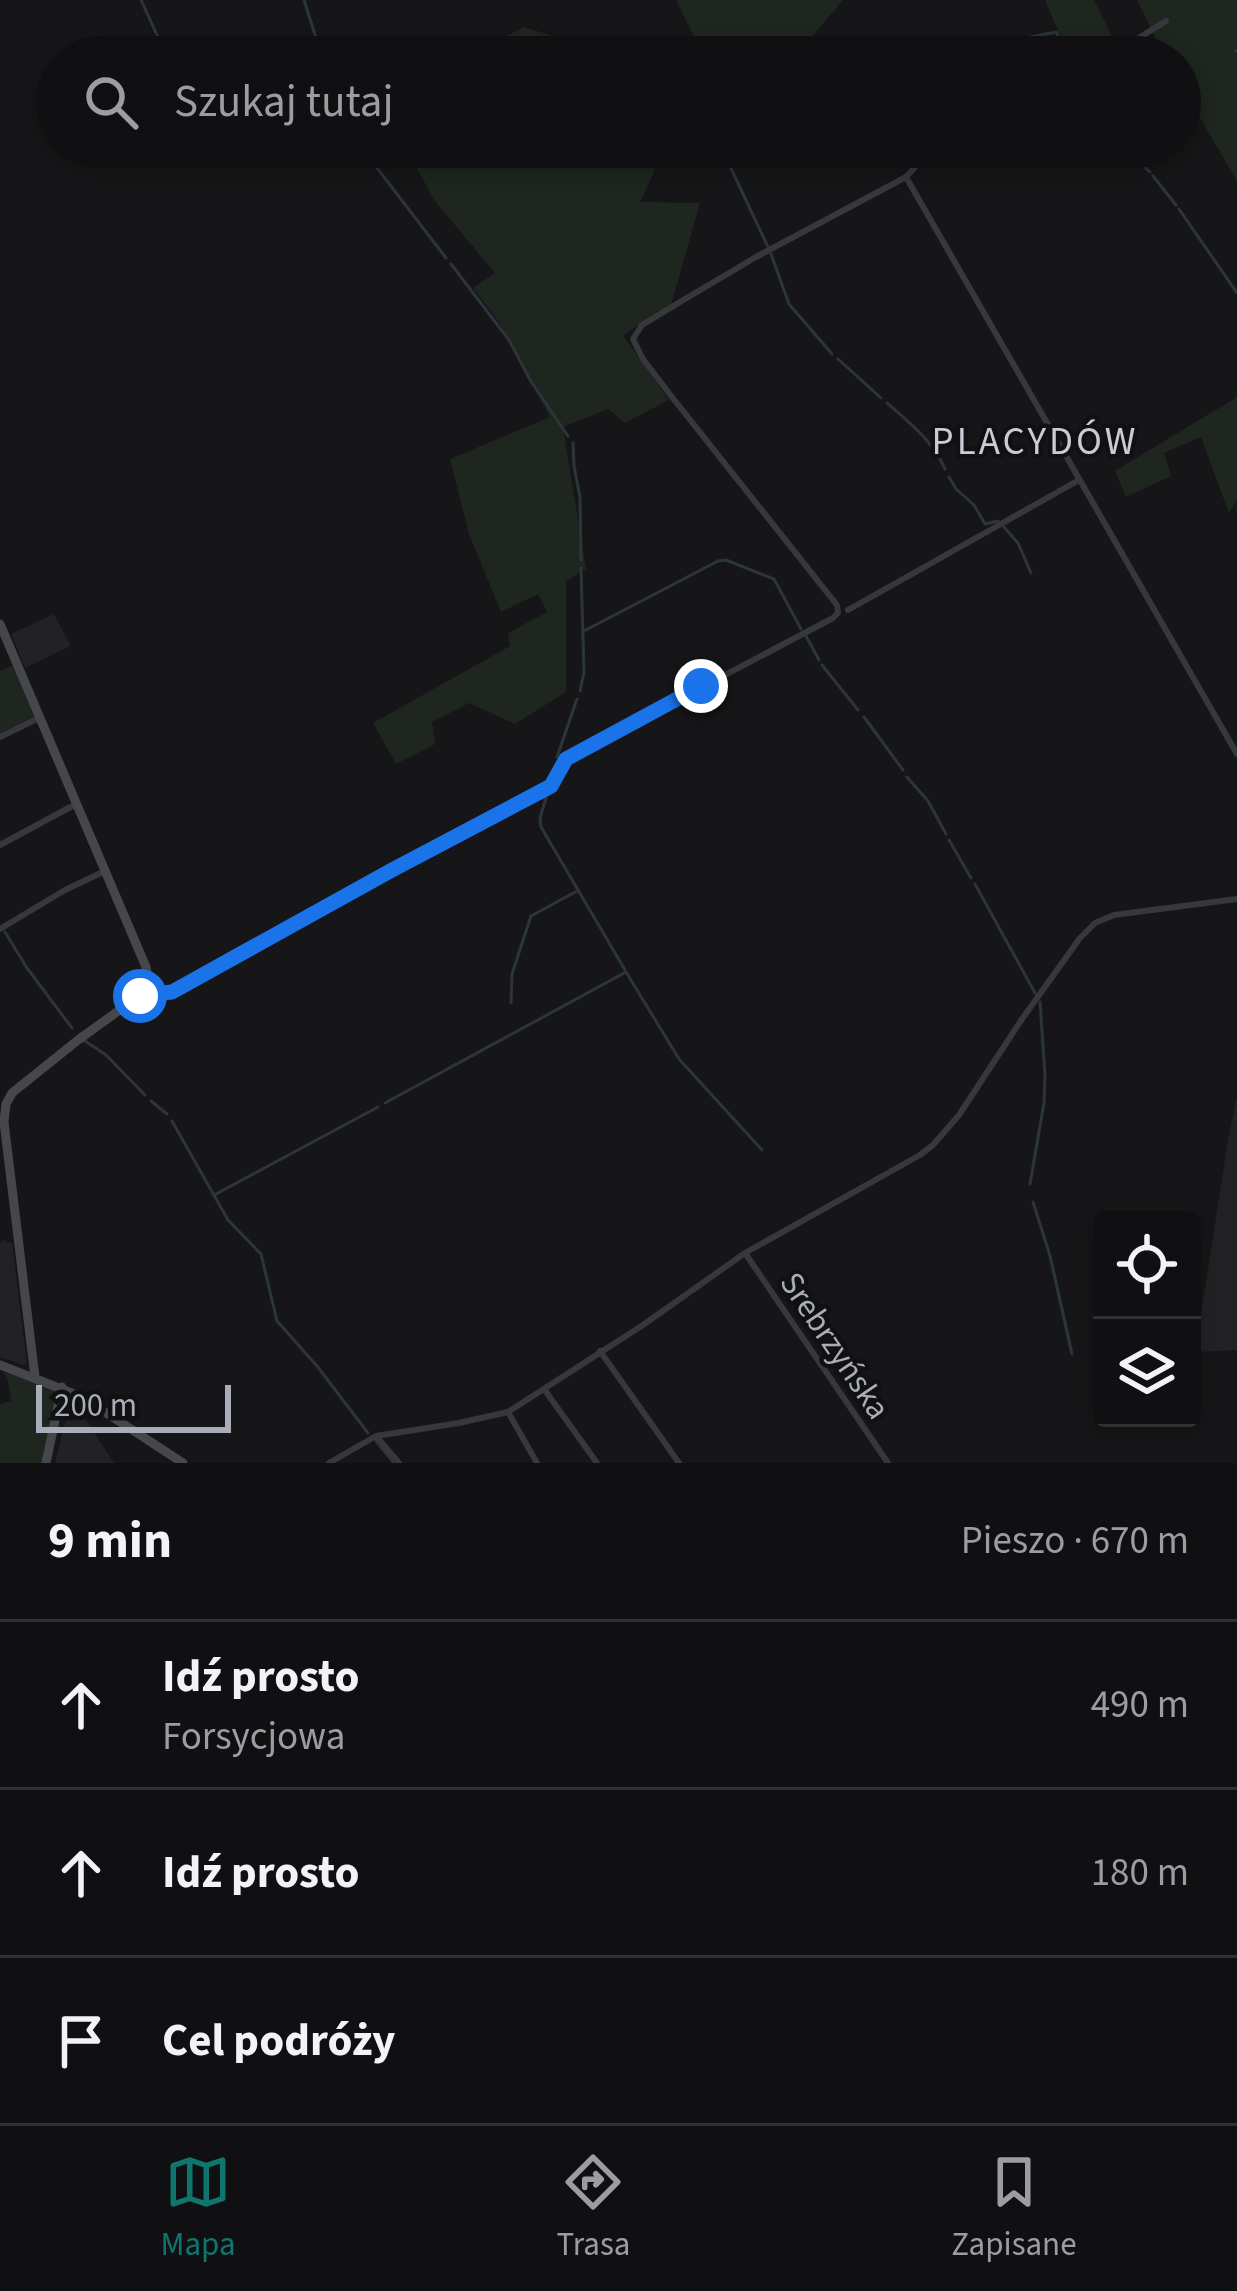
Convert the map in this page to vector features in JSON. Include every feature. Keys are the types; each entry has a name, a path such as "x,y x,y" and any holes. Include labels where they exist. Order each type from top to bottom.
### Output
{"street":[{"path":"1142,36 1166,21"},
{"path":"147,985 162,993 172,992 551,786 566,759 838,613 838,605 672,397 633,339 642,325 906,177 914,168"},
{"path":"906,177 1237,754"},
{"path":"848,610 1079,480"},
{"path":"0,625 146,967 147,985 140,996 12,1094 2,1108 35,1377"},
{"path":"0,737 39,718"},
{"path":"0,845 76,804"},
{"path":"0,928 105,871"},
{"path":"329,1463 376,1436 508,1412 745,1252 933,1145 1095,923 1114,915 1237,899"},
{"name":"Srebrzyńska","path":"745,1252 888,1463"},
{"path":"600,1351 679,1463"},
{"path":"0,1365 82,1397 183,1463"},
{"path":"46,1463 62,1388"},
{"path":"544,1388 597,1463"},
{"path":"508,1412 537,1463"},
{"path":"376,1436 399,1463"}],"shaded area":[{"path":"676,0 843,0 813,36 694,36"},
{"path":"1045,0 1094,0 1112,36 1060,36"},
{"path":"1137,0 1237,0 1237,181 1201,120 1201,36 1155,36"},
{"path":"524,27 553,36 507,36"},
{"path":"417,168 655,168 640,202 700,203 671,305 623,335 669,400 625,423 608,409 563,427 586,569 566,581 566,692 515,724 469,703 432,722 435,744 396,764 373,723 510,646 508,633 547,612 538,594 501,612 469,534 450,459 550,417 499,322 473,288 495,273 435,201"},
{"path":"1237,397 1237,499 1229,513 1201,437 1164,453 1171,476 1126,497 1115,471"},
{"path":"54,614 71,646 25,668 11,634"},
{"path":"13,665 34,719 0,736 0,671"},
{"path":"1237,1097 1237,1350 1201,1352 1201,1313"},
{"path":"12,1242 27,1364 23,1365 0,1357 0,1243"},
{"path":"3,1372 58,1391 44,1463 0,1463 0,1404 11,1401"},
{"path":"76,1405 114,1463 55,1463 67,1416"}],"waterway":[{"path":"141,0 157,36"},
{"path":"304,0 315,36"},
{"path":"1036,36 1056,32 1058,36"},
{"path":"377,168 446,258"},
{"path":"731,168 768,247"},
{"path":"1146,168 1150,172"},
{"path":"1153,176 1176,205"},
{"path":"1179,209 1237,293"},
{"path":"771,254 789,304 832,354"},
{"path":"451,264 509,340 568,436"},
{"path":"838,359 881,398"},
{"path":"887,403 927,441 945,469"},
{"path":"573,443 581,560"},
{"path":"949,477 985,524 998,521"},
{"path":"1004,527 1018,543 1031,573"},
{"path":"584,631 726,560 774,579 801,629"},
{"path":"580,691 584,672 581,568"},
{"path":"806,636 819,660"},
{"path":"822,665 858,710"},
{"path":"557,757 577,699"},
{"path":"864,717 903,770"},
{"path":"550,781 555,766"},
{"path":"907,777 928,801 946,834"},
{"path":"548,791 541,827 625,970"},
{"path":"949,840 971,878"},
{"path":"975,884 1035,993"},
{"path":"511,1003 512,974 531,916 577,891"},
{"path":"5,932 72,1028"},
{"path":"385,1103 626,972 679,1059 762,1150"},
{"path":"1030,1184 1044,1103 1040,1002"},
{"path":"85,1041 106,1055 145,1095"},
{"path":"151,1101 167,1114"},
{"path":"216,1194 378,1107"},
{"path":"172,1121 228,1220 261,1254 277,1321 368,1433"},
{"path":"1033,1202 1072,1354"},
{"path":"376,1441 393,1462"}],"district":[{"name":"PLACYDÓW","path":"1035,440"}],"route":[{"path":"140,996 147,985 162,993 172,992 551,786 566,759 701,686"}]}
